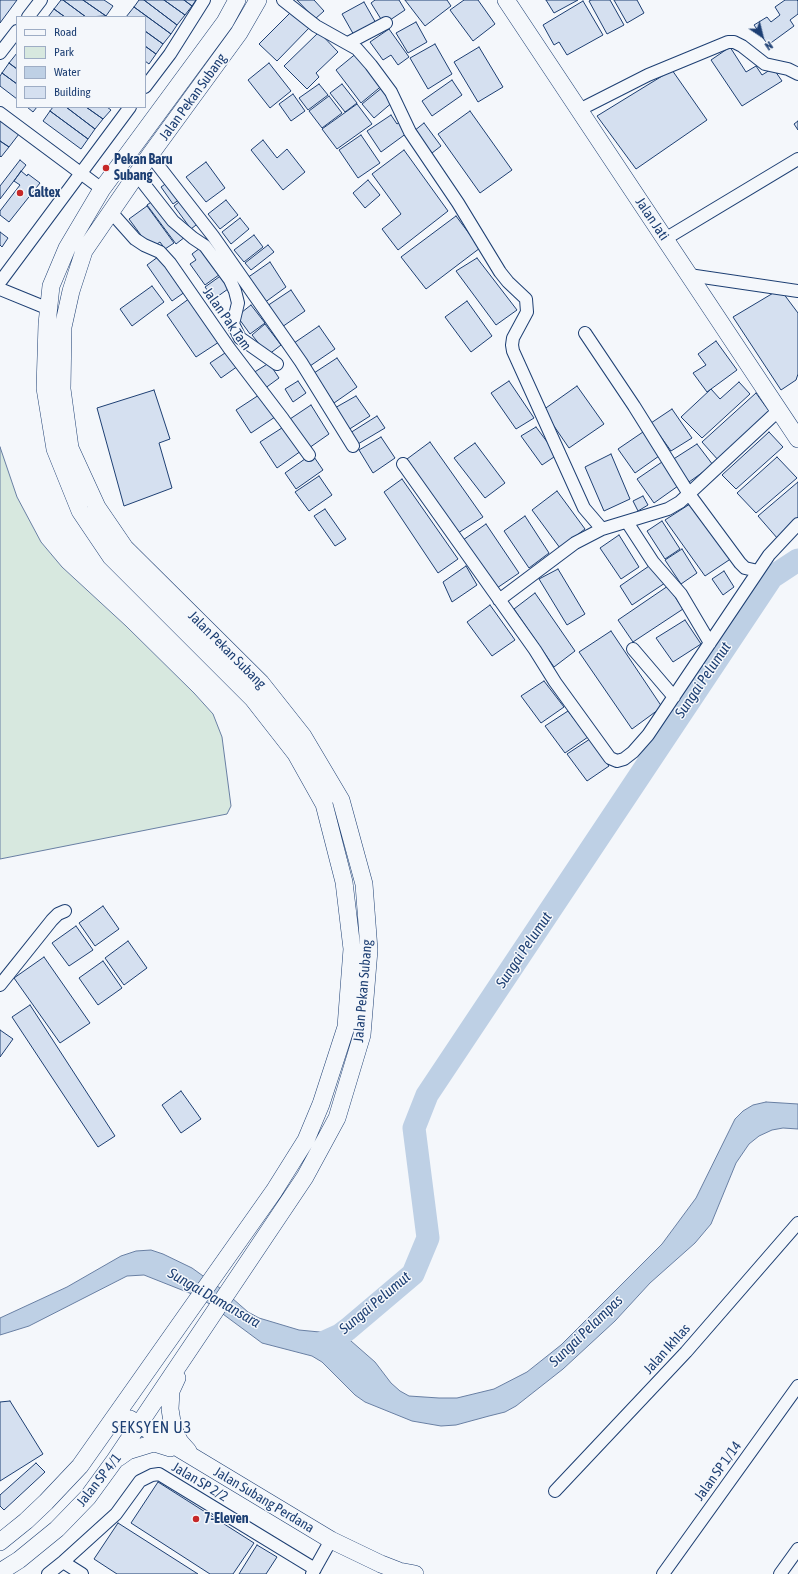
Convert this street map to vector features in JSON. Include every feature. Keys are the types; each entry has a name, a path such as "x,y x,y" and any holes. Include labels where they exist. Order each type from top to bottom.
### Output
{"main road":[{"name":"Jalan Pekan Subang","path":"184,1319 274,1191 306,1140 321,1104 346,1027 352,949 344,882 324,804 296,754 252,699 111,557 80,511 55,450 45,388 47,324 50,309 51,286 67,248 102,189 225,22 237,0"},
{"name":"Jalan Pekan Subang","path":"199,1336 305,1178 337,1118 362,1035 370,950 364,884 341,800 303,736 261,683 125,548 97,507 70,448 62,389 63,327 71,291 84,251 150,155 239,33 258,0"},
{"name":"Jalan Jati","path":"506,0 798,439"},
{"name":"Jalan SP 4/1","path":"0,1542 26,1521 46,1502 80,1466 184,1319"},
{"name":"Jalan SP 4/1","path":"0,1572 19,1560 57,1529 88,1496 115,1460 199,1336"},
{"path":"192,1456 180,1442 173,1428 170,1409 171,1391 199,1336"},
{"name":"Jalan Subang Perdana","path":"119,1411 138,1425 332,1540 381,1564 399,1571 415,1574"},
{"path":"115,1460 128,1451 154,1443 192,1456"},
{"path":"0,1527 26,1521"}],"street":[{"path":"29,16 41,0"},
{"path":"146,86 170,54 204,0"},
{"path":"283,0 316,26 357,49 391,92 410,132 458,203 500,272 508,282 526,298 527,312 513,338 513,351 584,508 602,530"},
{"path":"348,43 386,23"},
{"path":"0,53 16,32"},
{"path":"579,110 648,76 728,42 738,43 765,64 788,69 798,74"},
{"path":"0,282 129,108"},
{"path":"0,113 102,189"},
{"path":"150,155 213,236 301,362 352,446"},
{"path":"665,239 798,159"},
{"path":"137,175 173,221 205,246 230,280 238,303 233,324 240,338 277,364"},
{"name":"Jalan Pak Tam","path":"111,212 135,239 160,252 170,262 229,348 309,455"},
{"path":"689,275 798,291"},
{"path":"0,289 50,309"},
{"path":"584,333 634,406 689,494 740,563 745,568 758,570"},
{"path":"499,600 574,542 602,530 668,510 680,502 778,410"},
{"path":"403,464 535,650 555,682 610,758 617,761 624,759 633,752 648,735 769,554 798,524"},
{"path":"627,522 653,562 681,594 710,643"},
{"path":"633,650 674,697"},
{"path":"0,985 52,920 58,914 65,911"},
{"name":"Jalan Ikhlas","path":"555,1491 686,1352 798,1223"},
{"name":"Jalan SP 1/14","path":"663,1574 798,1386"},
{"name":"Jalan SP 2/2","path":"48,1574 116,1514 140,1482 152,1475 159,1474 314,1572"},
{"path":"314,1572 332,1540"},
{"path":"780,1574 798,1549"},
{"path":"63,1562 82,1574"}],"green space":[{"path":"0,447 17,497 41,542 62,567 126,626 194,693 213,714 222,737 231,806 227,814 0,859"}],"water":[{"path":"766,1102 798,1104 798,1129 783,1128 772,1130 759,1136 749,1144 736,1163 711,1224 695,1243 650,1283 615,1321 563,1369 516,1406 505,1412 456,1425 441,1426 412,1421 365,1402 355,1395 322,1362 312,1356 262,1343 208,1303 192,1294 144,1275 127,1276 29,1326 0,1335 0,1318 67,1287 121,1256 136,1251 151,1250 192,1268 224,1291 248,1312 259,1318 299,1330 340,1335 351,1341 375,1362 391,1383 400,1391 409,1396 457,1398 494,1389 527,1372 561,1345 662,1244 696,1198 735,1119 743,1111 753,1105"}],"building":[{"path":"0,0 17,0 0,23"},
{"path":"61,0 63,0 85,16 64,16 54,9"},
{"path":"63,0 83,0 106,16 85,16"},
{"path":"83,0 104,0 113,6 106,16"},
{"path":"139,0 144,0 177,25 171,34 134,7"},
{"path":"144,0 164,0 185,15 177,25"},
{"path":"164,0 184,0 192,6 185,15"},
{"path":"184,0 196,0 192,6"},
{"path":"297,0 314,0 324,11 315,19"},
{"path":"375,0 399,0 405,10 384,24 371,3"},
{"path":"405,0 447,0 451,6 425,26"},
{"path":"464,0 478,0 495,24 473,41 450,10"},
{"path":"546,0 578,0 554,13"},
{"path":"610,0 624,25 607,34 589,1"},
{"path":"614,0 637,0 644,13 627,23"},
{"path":"785,0 798,1 798,14 790,20 794,26 768,45 754,25 767,17 771,22 780,15 775,7"},
{"path":"583,1 603,35 567,55 559,42 554,45 543,25"},
{"path":"364,2 377,25 355,37 342,14"},
{"path":"134,7 171,34 163,44 146,32 146,16 127,16"},
{"path":"54,9 64,16 49,16"},
{"path":"293,10 310,27 277,61 259,44"},
{"path":"416,22 427,42 408,53 396,33"},
{"path":"389,29 409,57 398,65 391,55 383,60 370,42"},
{"path":"146,32 163,44 156,54 146,47"},
{"path":"319,32 338,52 316,73 319,77 307,89 284,66"},
{"path":"435,44 452,74 428,89 410,58"},
{"path":"146,47 156,54 149,64 146,62"},
{"path":"479,47 503,87 478,102 454,62"},
{"path":"730,47 746,72 756,66 762,75 773,68 782,81 742,106 711,60"},
{"path":"358,52 384,84 361,103 336,70"},
{"path":"16,54 16,68 9,63"},
{"path":"9,63 16,68 16,83 2,73"},
{"path":"269,63 291,91 270,108 248,80"},
{"path":"672,70 707,120 636,169 597,116"},
{"path":"2,73 16,83 16,98 0,86 0,76"},
{"path":"452,80 462,95 432,116 422,101"},
{"path":"319,84 328,95 308,110 299,98"},
{"path":"342,84 357,103 345,112 330,93"},
{"path":"383,87 394,101 374,118 362,104"},
{"path":"293,94 305,111 291,121 279,104"},
{"path":"329,96 342,113 322,128 309,111"},
{"path":"357,104 372,124 337,149 322,129"},
{"path":"28,108 36,108 33,112"},
{"path":"52,108 67,108 95,129 88,139 50,111"},
{"path":"67,108 87,108 103,119 95,129"},
{"path":"87,108 108,108 111,110 103,119"},
{"path":"50,111 88,139 81,149 43,121"},
{"path":"470,111 512,170 480,193 438,134"},
{"path":"391,115 397,124 400,122 407,133 381,152 367,131"},
{"path":"0,119 19,134 9,147 0,141"},
{"path":"798,121 798,130 794,124"},
{"path":"424,123 441,146 432,153 414,131"},
{"path":"361,135 380,163 358,178 339,150"},
{"path":"263,140 277,158 287,149 305,172 283,190 251,150"},
{"path":"0,141 9,147 1,157 0,156"},
{"path":"404,150 448,211 398,250 382,229 401,214 372,174"},
{"path":"20,160 26,165 0,199 0,186"},
{"path":"206,162 225,188 206,202 186,177"},
{"path":"21,171 27,176 28,174 40,183 9,222 0,215 0,211 20,185 14,181"},
{"path":"171,180 183,197 173,204 161,187"},
{"path":"368,180 380,195 365,208 353,193"},
{"path":"157,198 185,237 176,244 147,205"},
{"path":"184,198 201,221 191,229 174,206"},
{"path":"226,200 238,215 220,229 208,214"},
{"path":"147,206 174,243 165,249 160,242 154,246 149,246 129,219"},
{"path":"456,216 480,248 426,289 401,257"},
{"path":"240,218 249,229 231,244 222,232"},
{"path":"0,232 8,238 2,247 0,245"},
{"path":"254,235 263,247 244,262 234,250"},
{"path":"268,245 274,252 251,270 245,263"},
{"path":"200,248 223,272 205,285 190,264 196,260 192,254"},
{"path":"166,251 192,287 172,301 147,265"},
{"path":"477,258 517,310 496,325 456,271"},
{"path":"270,262 286,287 264,303 247,278"},
{"path":"226,272 235,284 214,299 205,287"},
{"path":"152,286 164,302 132,326 120,309"},
{"path":"780,289 798,313 798,374 796,380 781,390 733,317"},
{"path":"291,290 305,311 282,327 267,306"},
{"path":"190,298 219,342 196,357 167,315"},
{"path":"467,301 492,336 471,352 445,317"},
{"path":"251,305 265,323 250,334 237,316"},
{"path":"265,324 281,345 268,355 252,335"},
{"path":"319,326 335,349 310,366 294,343"},
{"path":"716,341 737,370 707,392 693,373 706,365 698,354"},
{"path":"228,351 238,366 221,378 210,363"},
{"path":"337,358 357,387 334,403 314,373"},
{"path":"269,363 279,378 264,389 253,373"},
{"path":"298,381 306,393 293,402 285,389"},
{"path":"509,381 534,418 516,429 491,393"},
{"path":"739,382 750,394 702,438 681,417 711,389 720,399"},
{"path":"577,386 604,424 569,448 543,410"},
{"path":"154,390 170,439 159,443 172,488 124,506 97,408"},
{"path":"756,393 771,414 719,461 702,442"},
{"path":"259,395 275,417 251,433 236,410"},
{"path":"356,396 370,416 348,430 333,409"},
{"path":"311,405 329,434 309,448 290,419"},
{"path":"672,409 692,438 671,451 651,423"},
{"path":"377,416 385,428 358,444 350,433"},
{"path":"285,426 301,451 277,468 260,442"},
{"path":"536,427 557,455 542,465 521,436"},
{"path":"643,432 659,456 635,473 618,449"},
{"path":"769,432 783,447 736,489 722,475"},
{"path":"381,437 395,458 373,473 359,450"},
{"path":"430,442 483,517 458,533 407,459"},
{"path":"475,443 505,483 485,498 454,458"},
{"path":"697,444 713,465 689,482 672,460"},
{"path":"312,454 323,470 296,489 285,473"},
{"path":"611,454 630,499 604,511 585,467"},
{"path":"777,457 797,478 756,513 737,493"},
{"path":"662,462 678,486 654,503 637,479"},
{"path":"319,476 332,495 309,511 295,492"},
{"path":"402,479 458,559 438,573 384,492"},
{"path":"798,482 798,521 778,539 758,516"},
{"path":"557,491 585,529 560,548 532,510"},
{"path":"643,496 648,505 638,511 633,501"},
{"path":"693,502 732,558 705,576 665,520"},
{"path":"325,509 346,539 335,546 314,516"},
{"path":"525,516 549,553 529,568 504,531"},
{"path":"662,521 680,549 665,559 647,531"},
{"path":"486,524 519,573 497,588 463,540"},
{"path":"619,535 639,567 621,579 600,548"},
{"path":"682,549 697,573 681,584 665,560"},
{"path":"652,564 665,583 632,605 620,586"},
{"path":"466,566 477,585 452,602 443,582"},
{"path":"558,569 585,614 567,625 539,579"},
{"path":"724,571 734,587 723,595 712,579"},
{"path":"668,586 683,609 633,642 618,620"},
{"path":"535,593 575,651 554,667 514,609"},
{"path":"490,605 515,640 492,656 467,622"},
{"path":"685,620 701,644 673,662 656,638"},
{"path":"611,631 662,707 632,729 579,652"},
{"path":"544,681 564,707 541,723 521,696"},
{"path":"568,711 588,737 565,753 545,726"},
{"path":"590,739 609,766 587,781 567,754"},
{"path":"103,906 119,929 95,946 79,923"},
{"path":"76,926 93,950 69,966 52,943"},
{"path":"128,941 147,968 124,985 105,958"},
{"path":"44,957 90,1023 60,1043 14,978"},
{"path":"103,961 122,988 98,1005 79,978"},
{"path":"30,1005 115,1136 98,1147 12,1017"},
{"path":"0,1030 13,1039 0,1057"},
{"path":"181,1091 201,1119 181,1133 162,1105"},
{"path":"10,1401 43,1454 0,1481 0,1402"},
{"path":"36,1463 45,1472 4,1510 0,1506 0,1495"},
{"path":"158,1482 254,1543 233,1574 210,1574 131,1523"},
{"path":"118,1523 198,1574 117,1574 94,1559"},
{"path":"257,1545 277,1557 266,1574 239,1574"}],"waterway":[{"name":"Sungai Pelumut","path":"318,1345 340,1335 413,1274 428,1238 414,1128 427,1095 772,577 798,560"}],"place":[{"name":"Pekan Baru Subang","path":"106,168"},
{"name":"Caltex","path":"20,193"},
{"name":"7-Eleven","path":"196,1519"}],"district":[{"name":"SEKSYEN U3","path":"152,1428"}],"water label":[{"name":"Sungai Damansara","path":"214,1298"},
{"name":"Sungai Pelampas","path":"586,1331"}]}
